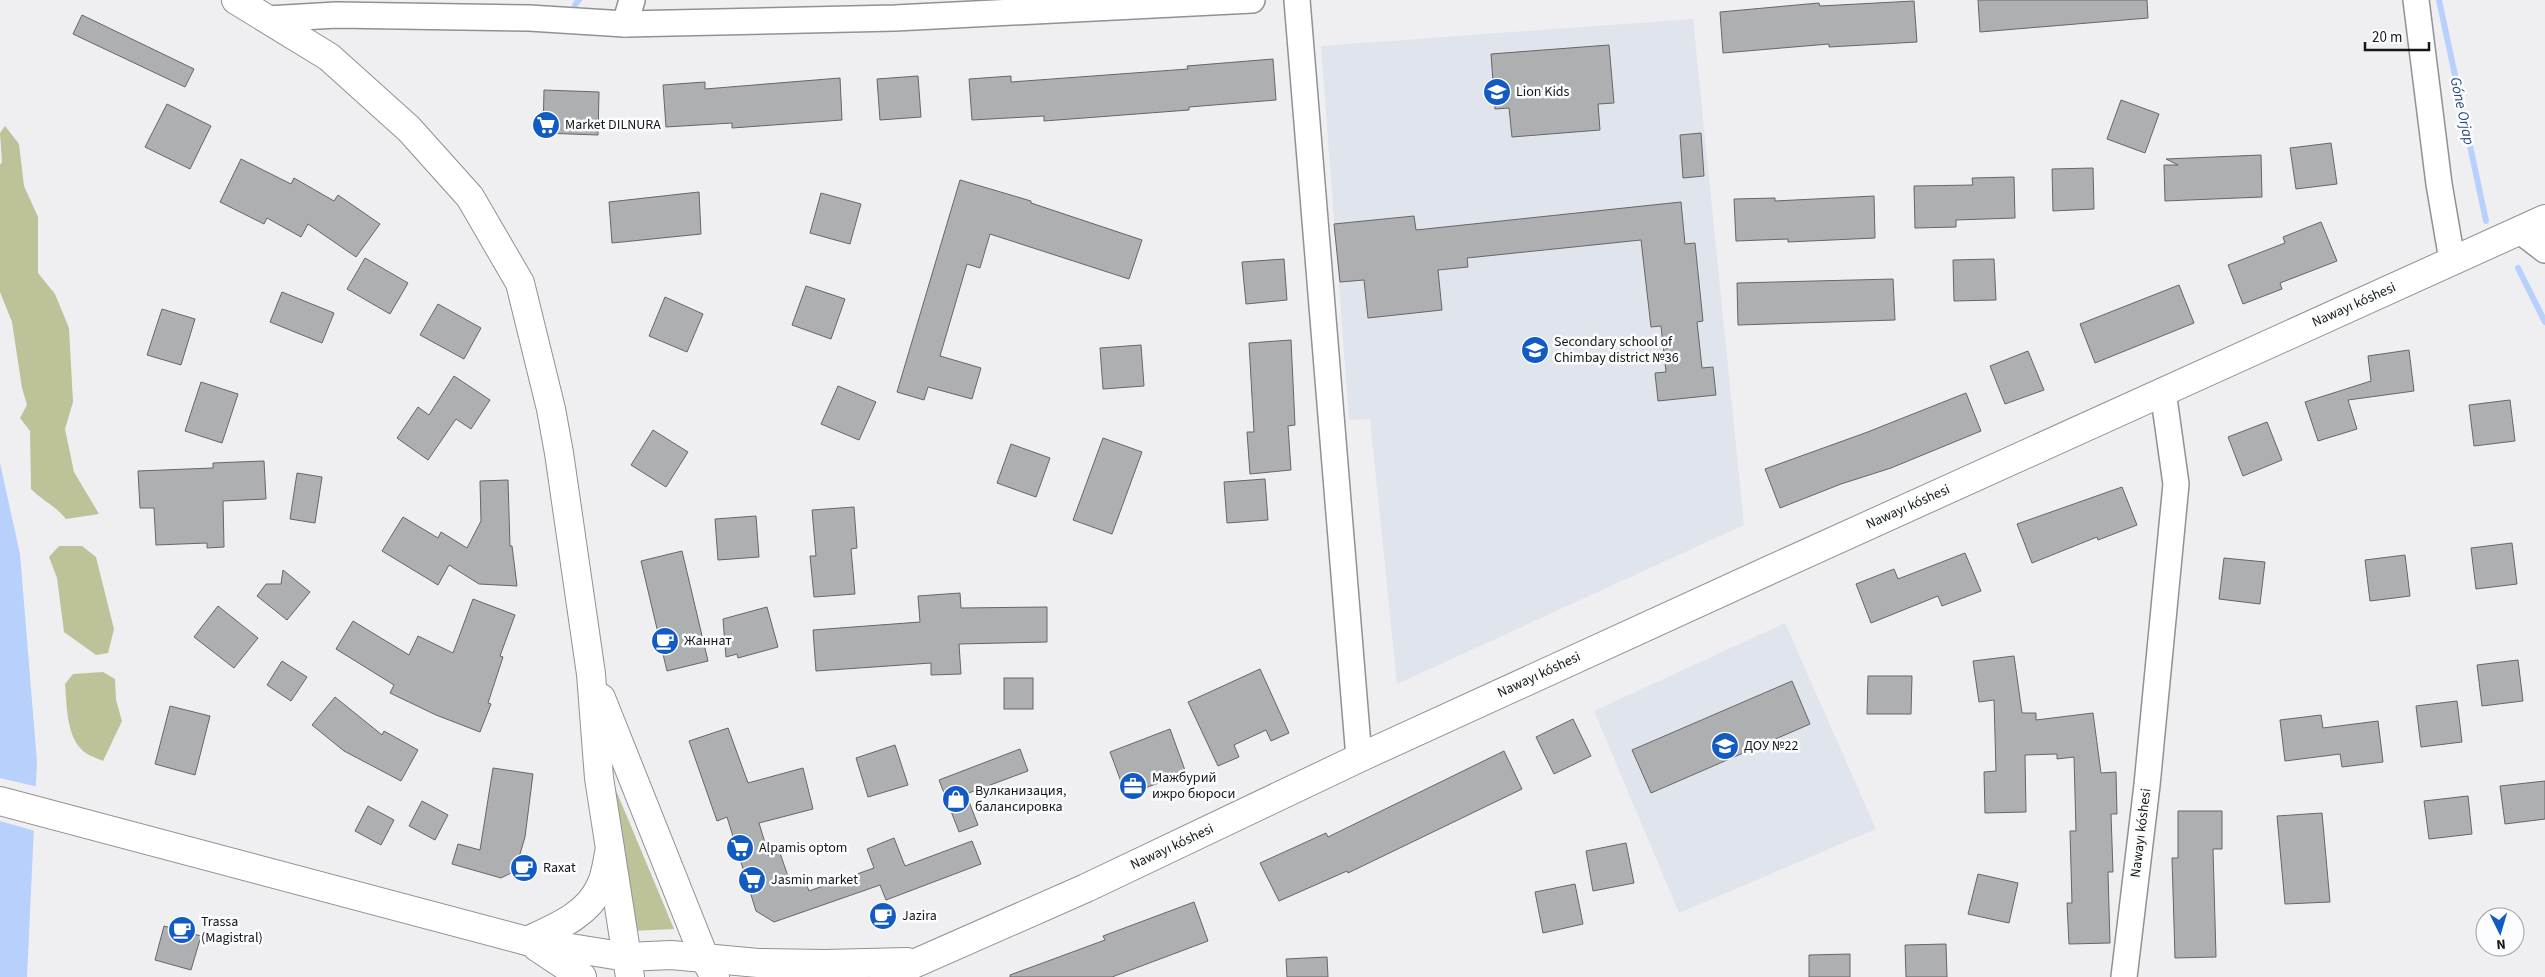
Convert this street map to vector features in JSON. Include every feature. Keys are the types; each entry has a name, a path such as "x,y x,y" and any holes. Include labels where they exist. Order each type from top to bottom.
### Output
{"main road":[{"path":"236,0 329,57 409,128 470,197 520,284 552,409 591,674 599,778 628,967"},
{"name":"Nawayı kóshesi","path":"884,977 1086,888 1359,758 2545,219"},
{"path":"591,674 710,968"},
{"path":"0,801 628,967 671,954 710,968 916,962"},
{"path":"527,941 566,922 588,906 601,887 610,850"},
{"path":"527,941 582,977"}],"street":[{"path":"625,24 632,0"},
{"path":"268,20 336,15 529,18 625,24 895,18 1252,0"},
{"path":"1297,0 1359,758"},
{"path":"2416,0 2439,184 2452,260"},
{"path":"2519,230 2545,250"},
{"name":"Nawayı kóshesi","path":"2124,977 2147,785 2176,484 2163,391"}],"shaded area":[{"name":"Secondary school of Chimbay district №36","path":"1693,19 1744,525 1397,684 1370,419 1349,420 1321,46"},
{"name":"ДОУ №22","path":"1785,623 1876,829 1679,913 1594,711"}],"green space":[{"path":"5,126 19,144 24,186 38,217 38,273 55,294 69,328 73,402 65,429 74,472 99,514 66,519 31,489 30,431 20,418 27,405 22,388 12,322 0,292 0,165 2,162 0,133"},
{"path":"59,546 82,546 96,557 114,629 108,653 96,655 64,632 57,578 49,557"},
{"path":"103,672 115,679 116,700 122,721 103,761 84,752 73,736 68,719 65,684 73,674"},
{"path":"610,776 674,929 632,931"}],"water":[{"path":"0,463 20,554 37,762 27,977 0,977"}],"pier":[{"path":"0,778 38,787 35,831 0,821"}],"building":[{"path":"1978,0 2147,0 2148,18 1980,32"},
{"path":"1914,1 1917,42 1829,47 1829,44 1723,53 1720,12 1819,3 1820,6"},
{"path":"82,15 194,69 185,87 73,34"},
{"path":"1609,45 1614,103 1598,104 1600,130 1512,137 1509,108 1495,109 1491,54"},
{"path":"1273,59 1276,100 1189,107 1189,110 1044,121 1044,116 972,120 969,79 1011,76 1011,82 1188,69 1187,66"},
{"path":"918,76 921,117 880,120 877,79"},
{"path":"840,78 842,120 732,128 732,123 666,127 663,85 705,82 705,89"},
{"path":"544,90 599,92 598,135 543,133"},
{"path":"2121,100 2159,114 2145,153 2107,139"},
{"path":"167,104 211,126 190,169 145,147"},
{"path":"1701,133 1704,176 1683,178 1680,135"},
{"path":"2331,143 2337,184 2296,189 2290,148"},
{"path":"2261,155 2262,197 2165,201 2164,165 2178,165 2166,159"},
{"path":"241,159 291,184 294,178 334,201 338,195 380,224 356,257 308,224 301,237 267,218 264,224 220,202"},
{"path":"2093,168 2094,209 2053,211 2052,169"},
{"path":"2014,177 2015,218 1956,220 1956,227 1915,228 1914,186 1973,185 1972,178"},
{"path":"960,180 1031,201 1031,203 1142,240 1129,279 990,234 980,268 967,264 940,356 981,368 972,399 928,387 924,400 897,392"},
{"path":"699,192 701,234 612,243 609,202"},
{"path":"821,193 861,204 850,244 810,233"},
{"path":"1874,196 1875,238 1788,242 1788,239 1736,241 1734,199 1775,198 1775,201"},
{"path":"1681,202 1685,244 1695,243 1703,321 1697,322 1702,368 1713,367 1716,395 1658,401 1655,373 1666,372 1661,326 1651,327 1641,240 1467,258 1468,267 1438,270 1442,310 1368,318 1364,280 1340,282 1334,224 1414,216 1416,230"},
{"path":"2321,222 2337,261 2280,283 2282,289 2243,304 2228,265 2285,243 2283,237"},
{"path":"365,258 408,283 390,314 347,289"},
{"path":"1284,259 1287,300 1246,304 1242,262"},
{"path":"1994,259 1996,300 1954,301 1953,260"},
{"path":"1893,279 1895,320 1738,325 1737,283"},
{"path":"2179,285 2194,323 2095,363 2080,324"},
{"path":"806,286 845,299 831,339 792,325"},
{"path":"282,292 334,313 322,343 270,322"},
{"path":"665,297 703,314 687,352 649,336"},
{"path":"438,304 481,328 464,359 420,335"},
{"path":"162,309 195,319 181,365 147,355"},
{"path":"1291,340 1295,425 1288,426 1291,470 1250,474 1247,432 1254,432 1249,343"},
{"path":"1141,345 1144,386 1103,389 1100,348"},
{"path":"2409,350 2414,391 2348,400 2357,429 2318,441 2305,402 2371,381 2368,356"},
{"path":"2028,351 2044,390 2005,404 1990,366"},
{"path":"454,376 490,400 471,429 456,419 428,460 397,438 418,407 429,415"},
{"path":"201,382 238,394 222,443 185,431"},
{"path":"838,386 876,402 859,440 821,424"},
{"path":"1966,393 1981,431 1891,468 1841,484 1780,508 1765,469 1865,433"},
{"path":"2510,400 2515,441 2474,446 2469,405"},
{"path":"2267,422 2282,460 2243,476 2228,437"},
{"path":"653,430 688,452 666,487 631,465"},
{"path":"1103,438 1142,452 1112,534 1073,520"},
{"path":"1011,444 1050,458 1036,497 997,483"},
{"path":"264,461 266,499 223,501 224,547 207,548 207,543 156,545 154,508 140,508 138,471 213,468 213,463"},
{"path":"297,473 322,477 315,523 290,519"},
{"path":"1265,479 1268,520 1227,523 1224,482"},
{"path":"508,480 510,546 512,546 517,586 479,584 449,565 438,585 382,551 403,517 438,538 441,532 467,548 481,521 480,481"},
{"path":"2122,487 2137,525 2098,540 2097,537 2032,563 2017,524"},
{"path":"854,507 857,548 851,549 855,594 814,597 810,556 816,556 812,510"},
{"path":"756,516 759,557 718,560 715,519"},
{"path":"2512,543 2517,584 2476,589 2471,548"},
{"path":"682,551 708,661 667,671 641,561"},
{"path":"1965,553 1981,591 1942,606 1938,596 1871,623 1856,584 1894,569 1898,579"},
{"path":"2405,555 2410,596 2370,601 2365,560"},
{"path":"2224,558 2265,562 2260,604 2219,599"},
{"path":"283,570 310,592 287,620 257,596 266,584 281,584"},
{"path":"960,593 961,608 1047,607 1047,642 959,644 961,674 931,675 931,663 816,671 813,630 920,622 918,596"},
{"path":"473,599 515,615 500,656 503,657 488,703 491,704 480,732 436,715 390,693 394,685 336,649 353,621 409,655 418,636 453,653"},
{"path":"218,606 258,638 234,668 194,637"},
{"path":"767,607 778,647 738,658 737,654 726,657 723,619"},
{"path":"2014,656 2022,713 2036,713 2036,720 2093,713 2101,773 2116,772 2117,814 2111,814 2113,872 2108,872 2110,943 2069,944 2067,903 2072,903 2070,831 2076,831 2074,757 2057,759 2057,754 2025,755 2026,812 1985,813 1984,772 1996,771 1994,700 1979,702 1973,661"},
{"path":"2518,660 2523,701 2482,706 2477,665"},
{"path":"282,661 307,677 291,701 267,685"},
{"path":"1260,669 1289,733 1271,741 1266,730 1234,745 1239,757 1218,766 1188,702"},
{"path":"1868,676 1912,676 1911,714 1867,714"},
{"path":"1004,678 1033,678 1033,709 1004,709"},
{"path":"1792,681 1810,724 1651,793 1632,750"},
{"path":"335,697 382,735 384,731 418,750 401,781 344,751 312,725"},
{"path":"2457,701 2462,742 2421,747 2416,706"},
{"path":"170,706 210,716 195,775 155,764"},
{"path":"2321,715 2323,728 2378,721 2383,762 2342,767 2340,754 2285,761 2280,720"},
{"path":"1573,719 1591,756 1554,774 1536,737"},
{"path":"728,728 748,783 803,768 813,809 759,823 769,856 780,853 791,885 805,881 809,891 874,868 867,849 894,838 905,866 972,841 981,864 886,900 880,885 774,922 756,911 727,817 717,821 689,741"},
{"path":"1170,729 1186,773 1126,795 1110,752"},
{"path":"895,745 908,785 868,797 856,758"},
{"path":"1020,749 1028,771 966,794 978,825 959,832 939,780"},
{"path":"1504,751 1522,789 1348,873 1347,871 1279,901 1260,863 1326,833 1328,837"},
{"path":"493,768 533,774 525,837 515,871 501,878 452,864 458,844 480,850"},
{"path":"2545,781 2545,819 2505,824 2500,786"},
{"path":"2468,796 2472,834 2429,839 2424,801"},
{"path":"422,801 448,815 435,840 409,826"},
{"path":"368,806 394,820 381,845 355,831"},
{"path":"2178,811 2222,811 2222,849 2213,849 2216,957 2175,958 2172,858 2178,858"},
{"path":"2322,813 2330,902 2285,904 2277,816"},
{"path":"1626,843 1634,883 1593,891 1586,851"},
{"path":"1978,874 2018,883 2009,923 1968,914"},
{"path":"1575,884 1583,924 1543,933 1535,892"},
{"path":"1194,902 1208,941 1112,977 1010,977 1010,975 1105,940 1103,936"},
{"path":"164,926 201,936 191,970 155,960"},
{"path":"1946,944 1947,977 1906,977 1905,945"},
{"path":"1850,954 1850,977 1809,977 1809,955"},
{"path":"1327,957 1328,977 1287,977 1286,959"}],"waterway":[{"path":"575,5 579,0"},
{"name":"Góne Orjap","path":"2439,0 2486,221"},
{"name":"Góne Orjap","path":"2518,268 2545,322"}],"place":[{"name":"Lion Kids","path":"1497,92"},
{"name":"Market DILNURA","path":"546,125"},
{"name":"Secondary school of Chimbay district №36","path":"1535,350"},
{"name":"Жаннат","path":"665,641"},
{"name":"ДОУ №22","path":"1725,746"},
{"name":"Мажбурий ижро бюроси","path":"1133,786"},
{"name":"Вулканизация, балансировка","path":"956,799"},
{"name":"Alpamis optom","path":"740,848"},
{"name":"Raxat","path":"524,868"},
{"name":"Jasmin market","path":"752,880"},
{"name":"Jazira","path":"883,916"},
{"name":"Trassa (Magistral)","path":"182,930"}]}
